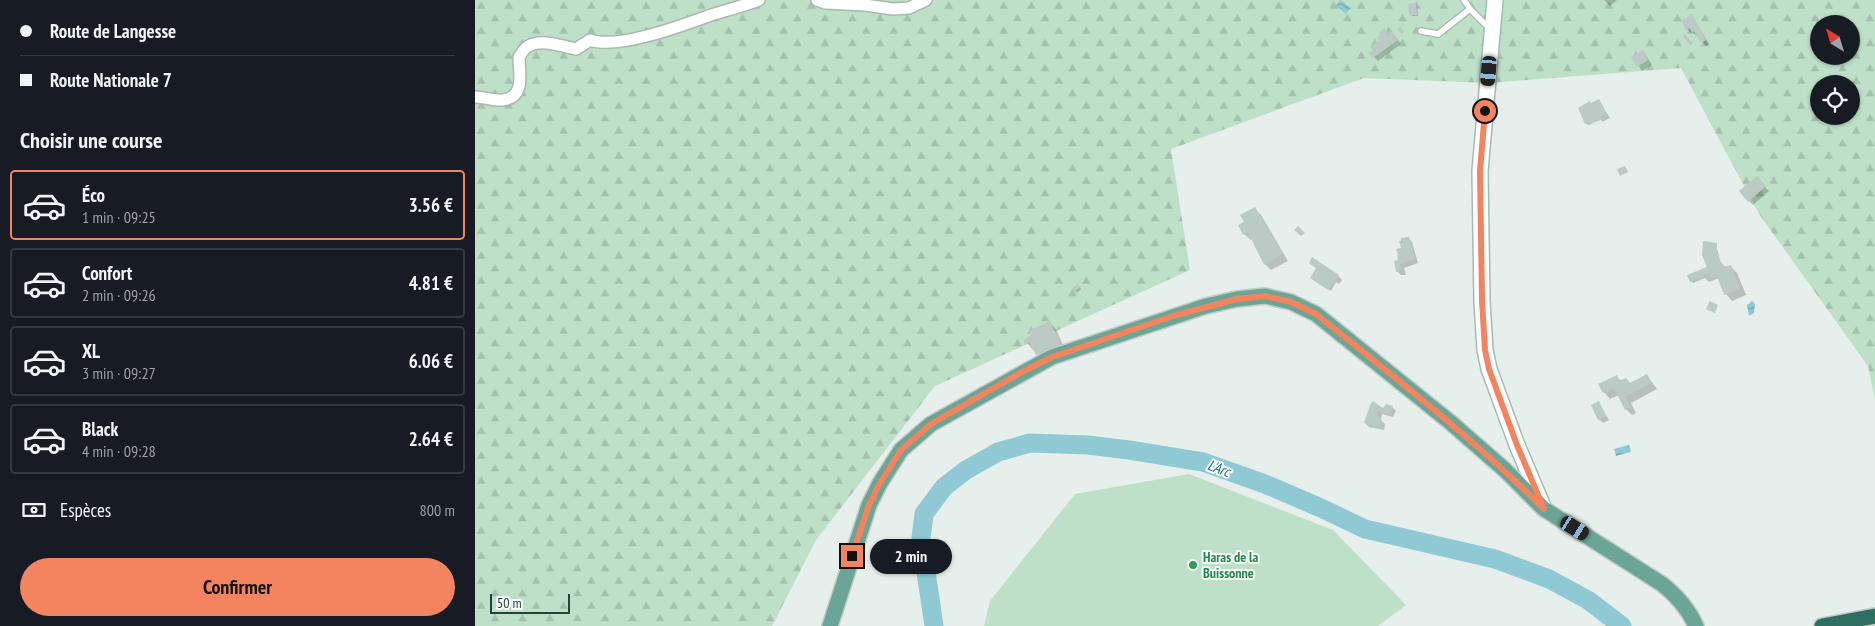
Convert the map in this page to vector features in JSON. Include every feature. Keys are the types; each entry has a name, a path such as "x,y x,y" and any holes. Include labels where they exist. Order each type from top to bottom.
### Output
{"highway":[{"path":"1821,626 1875,616"}],"main road":[{"path":"829,626 869,505 880,483 901,450 931,424 1052,357 1206,306 1237,299 1265,296 1291,302 1316,314 1450,422 1505,470 1544,509 1662,584 1690,612 1696,626"},
{"path":"839,626 880,483"}],"street":[{"path":"475,97 503,100 513,96 520,88 519,57 527,47 539,44 554,44 575,49 590,40 597,42 627,40 673,29 759,0"},
{"path":"817,0 825,3 865,5 893,9 909,8 926,0"},
{"path":"1495,0 1480,171 1482,301 1485,350 1489,369 1517,445 1544,509"}],"lane":[{"path":"1464,0 1492,32"},
{"path":"1421,31 1438,34 1471,10"}],"green space":[{"path":"475,0 1875,0 1875,400 1868,366 1759,214 1681,68 1489,83 1364,78 1171,149 1190,270 935,386 816,540 772,626 475,626"},
{"name":"Haras de la Buissonne","path":"1189,474 1333,530 1406,605 1378,626 984,626 990,601 1075,494"}],"water":[{"path":"1340,0 1351,8 1346,14 1336,6"},
{"path":"1752,301 1755,304 1754,313 1749,316 1747,305"},
{"path":"1629,445 1631,452 1616,456 1614,449"}],"building":[{"path":"1416,3 1417,15 1409,15 1408,4"},
{"path":"1692,14 1706,40 1701,43 1694,31 1692,33 1690,28 1686,30 1681,21"},
{"path":"1400,27 1404,31 1402,34 1397,30"},
{"path":"1384,28 1388,33 1391,31 1398,40 1373,58 1369,53 1373,50 1370,47 1379,40 1377,38 1380,35 1378,33"},
{"path":"1685,34 1693,43 1690,45 1682,36"},
{"path":"1643,50 1648,60 1637,67 1631,57"},
{"path":"1599,99 1607,114 1600,117 1601,120 1585,124 1578,108 1590,101 1591,103"},
{"path":"1625,166 1628,172 1620,176 1617,169"},
{"path":"1757,176 1766,186 1748,202 1739,191"},
{"path":"1255,207 1283,254 1264,265 1248,232 1243,235 1238,225 1244,222 1240,215"},
{"path":"1298,226 1305,233 1301,236 1294,230"},
{"path":"1409,237 1415,259 1400,264 1403,271 1396,272 1394,261 1398,260 1398,255 1396,249 1401,248 1399,241 1401,241 1401,238"},
{"path":"1703,241 1717,243 1717,253 1723,267 1731,265 1740,289 1724,295 1717,276 1711,278 1709,274 1690,282 1687,275 1707,267 1702,255"},
{"path":"1312,257 1339,275 1328,290 1310,278 1316,268 1309,263"},
{"path":"1078,284 1080,287 1074,292 1072,288"},
{"path":"1710,301 1718,305 1715,313 1706,309"},
{"path":"1050,321 1060,344 1036,355 1030,342 1025,344 1024,340 1030,336 1028,331"},
{"path":"1647,374 1652,383 1625,397 1631,407 1625,410 1614,388 1603,393 1598,384 1617,375 1619,381 1626,378 1630,383"},
{"path":"1373,401 1383,408 1386,404 1393,406 1389,414 1378,411 1377,417 1381,419 1380,427 1364,423"},
{"path":"1599,401 1606,416 1598,420 1591,405"}],"waterway":[{"name":"L'Arc","path":"934,626 921,538 924,514 944,487 966,470 998,452 1030,443 1088,445 1203,462 1265,484 1365,529 1495,559 1549,579 1588,600 1622,626"}],"place":[{"name":"Haras de la Buissonne","path":"1193,565"}],"route":[{"path":"852,556 869,505 880,483 901,450 931,424 1052,357 1206,306 1237,299 1265,296 1291,302 1316,314 1450,422 1505,470 1544,509 1517,445 1489,369 1485,350 1482,301 1480,171 1485,111"}]}
